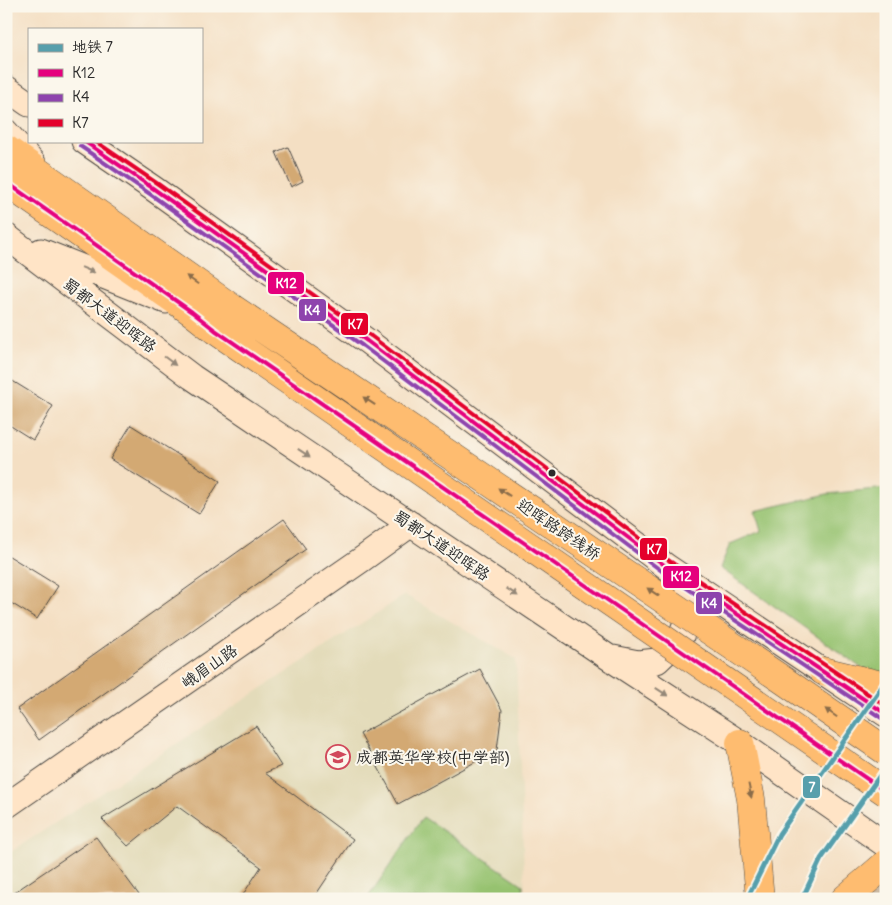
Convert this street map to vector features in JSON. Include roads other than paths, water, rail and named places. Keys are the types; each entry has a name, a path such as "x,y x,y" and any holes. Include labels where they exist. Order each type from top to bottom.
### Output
{"main road":[{"path":"6,88 28,103"},
{"path":"6,132 43,174"},
{"path":"85,142 162,194 367,341 667,567 886,714"},
{"path":"6,149 43,174"},
{"name":"迎晖路跨线桥","path":"43,174 232,308 886,751"},
{"path":"6,182 192,312"},
{"path":"8,238 192,312"},
{"name":"蜀都大道迎晖路","path":"8,238 192,377 608,657 740,743 886,845"},
{"name":"迎晖路跨线桥","path":"192,312 215,330 886,792"},
{"name":"峨眉山路","path":"6,806 411,524"},
{"path":"608,657 638,663 657,661 680,639 690,611 682,588 667,567"},
{"path":"823,672 886,686"},
{"path":"740,743 751,799 760,899"},
{"path":"845,899 886,864"}],"tunnel":[{"path":"869,899 886,885"}],"metro line":[{"name":"7","path":"747,899 779,834 886,681"},
{"name":"7","path":"802,899 821,859 886,767"}],"place":[{"name":"成都英华学校(中学部)","path":"338,757"}]}
